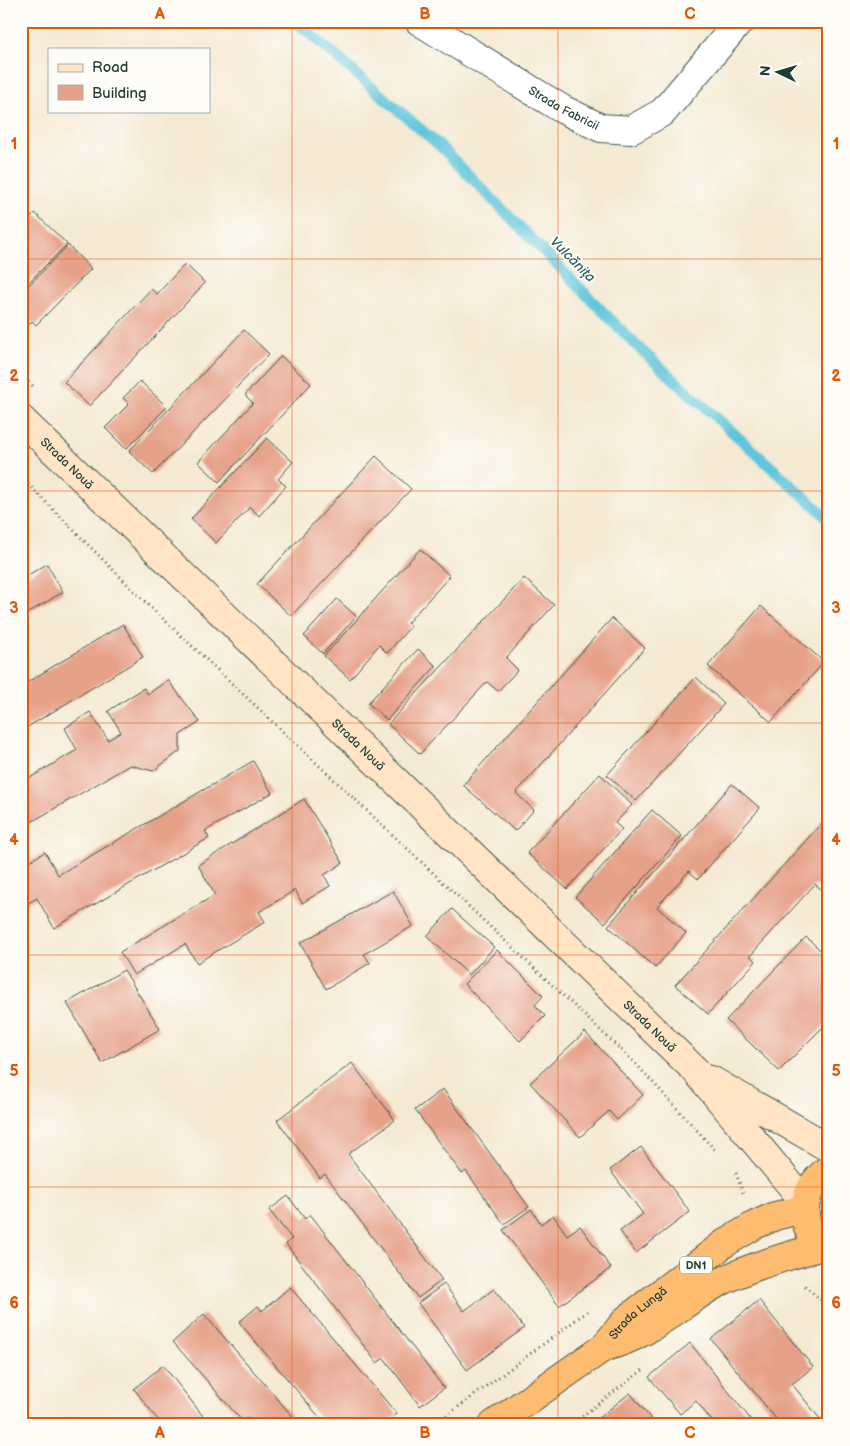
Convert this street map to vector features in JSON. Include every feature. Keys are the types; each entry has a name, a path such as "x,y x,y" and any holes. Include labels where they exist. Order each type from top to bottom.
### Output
{"highway":[{"path":"804,1205 817,1177 829,1168"},
{"name":"DN1","path":"804,1205 809,1230 826,1247"},
{"name":"Strada Lungă","path":"493,1425 604,1347 627,1319 725,1243 755,1225 804,1205"},
{"name":"Strada Lungă","path":"604,1347 625,1342 654,1327 689,1302 728,1278 751,1268 826,1247"}],"main road":[{"name":"Strada Nouă","path":"21,419 695,1070 804,1205"},
{"name":"Strada Nouă","path":"695,1070 829,1148"}],"street":[{"name":"Strada Fabricii","path":"419,21 562,109 601,128 631,130 663,112 740,21"}],"path":[{"path":"21,477 140,597 636,1064 722,1157"},
{"path":"735,1171 744,1191 741,1198"},
{"path":"434,1425 592,1308"}],"building":[{"path":"21,122 28,129 21,136"},
{"path":"35,213 67,244 21,290 21,227"},
{"path":"68,245 91,269 36,325 32,321 21,333 21,293"},
{"path":"185,264 205,283 89,406 64,382 151,289 157,294"},
{"path":"244,330 269,354 153,474 129,451"},
{"path":"281,356 311,384 219,482 198,462 253,403 245,395"},
{"path":"140,381 167,407 126,449 105,428 129,404 123,398"},
{"path":"267,438 293,462 278,479 286,486 259,516 250,507 216,543 191,519"},
{"path":"376,456 411,489 291,616 257,584"},
{"path":"420,549 450,576 407,623 411,626 387,653 379,645 350,679 324,656"},
{"path":"47,564 63,592 21,617 21,579"},
{"path":"524,578 554,605 506,658 518,670 498,691 487,682 420,754 388,724"},
{"path":"337,599 356,616 323,654 304,636"},
{"path":"761,606 824,662 771,722 708,666"},
{"path":"612,618 645,648 516,793 534,810 515,831 463,785"},
{"path":"123,624 143,657 21,731 21,686"},
{"path":"418,649 436,666 387,720 368,703"},
{"path":"696,677 724,704 636,801 607,775"},
{"path":"168,680 200,722 180,735 180,751 153,771 130,765 21,828 21,783 77,750 65,728 90,712 108,740 121,732 108,711 144,688 148,694"},
{"path":"253,761 272,793 205,831 209,838 54,928 37,898 21,907 21,866 45,852 58,875"},
{"path":"600,774 632,805 615,823 622,829 567,889 527,853"},
{"path":"732,784 760,808 698,879 689,871 657,907 686,933 655,968 608,926"},
{"path":"304,799 343,863 324,875 330,886 302,903 295,890 259,912 265,922 197,963 185,944 134,975 120,952 215,895 198,865"},
{"path":"652,810 682,836 605,923 575,897"},
{"path":"828,816 829,885 823,891 815,884 750,956 756,961 708,1014 675,985"},
{"path":"393,891 413,926 364,954 370,963 326,989 300,943"},
{"path":"452,909 494,947 469,975 427,936"},
{"path":"806,937 829,958 829,1021 779,1071 726,1020"},
{"path":"497,950 543,996 535,1005 545,1016 520,1041 464,984"},
{"path":"124,970 160,1029 102,1063 67,1003"},
{"path":"585,1032 643,1095 617,1120 609,1111 580,1137 530,1083"},
{"path":"352,1063 395,1120 348,1154 442,1280 418,1298 325,1174 320,1178 277,1120"},
{"path":"443,1089 529,1207 504,1224 466,1171 462,1174 415,1110"},
{"path":"641,1147 690,1212 636,1253 620,1231 643,1214 610,1170"},
{"path":"288,1196 305,1219 310,1214 444,1388 420,1406 384,1358 377,1363 286,1244 292,1239 269,1210"},
{"path":"531,1209 541,1224 553,1215 567,1235 580,1226 611,1268 559,1306 503,1230"},
{"path":"444,1284 464,1311 494,1289 524,1328 467,1370 418,1303"},
{"path":"290,1287 397,1414 385,1425 326,1425 239,1322 258,1306 262,1311"},
{"path":"759,1300 813,1367 792,1384 825,1425 781,1425 711,1339"},
{"path":"204,1314 300,1425 253,1425 247,1418 243,1422 173,1342"},
{"path":"690,1343 755,1425 715,1425 696,1401 680,1414 649,1377"},
{"path":"163,1365 210,1425 162,1425 134,1389"},
{"path":"630,1393 656,1425 600,1425 596,1420"}],"waterway":[{"name":"Vulcănița","path":"295,21 440,146 638,347 829,519"}]}
